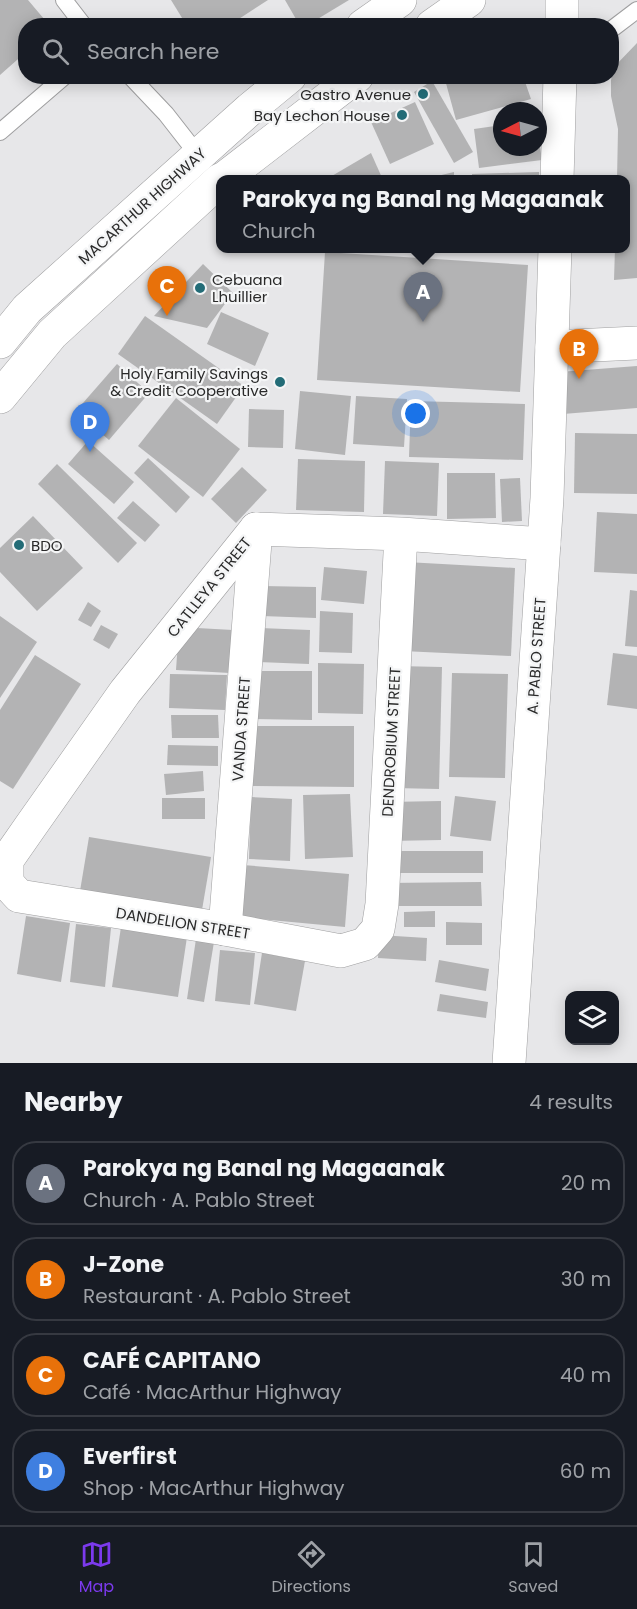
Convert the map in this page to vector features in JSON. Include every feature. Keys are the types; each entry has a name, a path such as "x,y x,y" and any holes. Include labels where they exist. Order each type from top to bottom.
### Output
{"main road":[{"path":"374,18 400,0"},
{"path":"443,18 469,0"},
{"path":"562,0 562,18"},
{"name":"MACARTHUR HIGHWAY","path":"0,342 27,309 281,84"},
{"path":"228,175 347,84"},
{"path":"557,175 560,84"},
{"path":"0,397 52,334 216,185"},
{"name":"A. PABLO STREET","path":"509,1063 544,544 555,253"},
{"path":"552,347 637,343"},
{"name":"CATLLEYA STREET","path":"7,883 7,861 30,826 125,692 256,529 401,534 544,544"},
{"name":"VANDA STREET","path":"225,929 256,529"},
{"name":"DENDROBIUM STREET","path":"364,944 378,929 382,904 401,534"},
{"name":"DANDELION STREET","path":"7,883 19,897 225,929 341,951 364,944"}],"lane":[{"path":"64,0 78,18"},
{"path":"619,24 637,10"},
{"path":"0,132 56,84"},
{"path":"138,84 166,114 198,155"}],"building":[{"path":"0,0 28,0 43,18 18,18 18,59 0,75"},
{"path":"171,0 268,0 240,18 182,18"},
{"path":"285,0 349,0 319,18 295,18"},
{"path":"637,43 637,278 614,280 615,253 630,253 630,175 617,175 618,129 611,96 611,84 619,84 619,62"},
{"path":"427,84 434,84 473,152 454,163 414,92"},
{"path":"446,84 526,84 531,99 520,102 493,102 493,110 456,120"},
{"path":"415,102 434,144 390,164 371,122"},
{"path":"493,126 493,156 541,156 542,160 479,168 474,129"},
{"path":"371,153 381,175 334,175"},
{"path":"539,172 539,175 472,174"},
{"path":"325,253 528,265 520,392 317,380"},
{"path":"203,264 233,293 207,328 154,316"},
{"path":"221,312 269,333 255,366 207,344"},
{"path":"145,316 244,386 217,424 118,354"},
{"path":"117,364 149,393 109,440 76,411"},
{"path":"637,366 637,408 563,414 559,372"},
{"path":"300,391 351,396 345,455 295,449"},
{"path":"356,396 407,399 404,447 353,444"},
{"path":"176,398 240,449 203,497 138,446"},
{"path":"411,401 525,404 523,460 409,457"},
{"path":"249,409 284,410 283,448 248,447"},
{"path":"575,433 637,434 637,494 574,493"},
{"path":"88,441 134,482 114,504 68,464"},
{"path":"148,458 190,497 176,513 134,473"},
{"path":"298,459 365,461 364,512 296,510"},
{"path":"385,461 439,463 437,516 383,514"},
{"path":"57,464 137,543 118,563 38,484"},
{"path":"242,467 267,490 236,523 211,499"},
{"path":"447,473 495,473 496,518 447,519"},
{"path":"520,478 522,521 502,522 500,479"},
{"path":"133,501 160,525 145,542 117,518"},
{"path":"597,512 637,514 637,574 594,572"},
{"path":"33,516 83,568 37,611 0,572 0,548"},
{"path":"406,562 515,568 511,656 402,651"},
{"path":"324,567 367,571 364,604 321,600"},
{"path":"263,586 316,587 316,618 262,616"},
{"path":"630,590 637,591 637,647 625,646"},
{"path":"88,602 101,611 91,627 78,620"},
{"path":"320,611 353,613 352,653 319,652"},
{"path":"0,616 37,642 0,698"},
{"path":"101,625 118,634 109,649 93,640"},
{"path":"179,627 233,630 230,673 176,670"},
{"path":"260,628 310,630 309,664 258,662"},
{"path":"613,653 637,656 637,709 607,705"},
{"path":"35,655 81,684 13,789 0,781 0,710"},
{"path":"318,663 364,664 363,714 318,713"},
{"path":"397,666 442,667 439,789 394,788"},
{"path":"253,671 312,671 312,720 253,719"},
{"path":"452,673 508,674 505,778 449,777"},
{"path":"170,674 227,675 225,710 169,708"},
{"path":"171,715 218,715 219,738 172,738"},
{"path":"249,726 354,726 354,787 249,786"},
{"path":"168,745 218,746 218,766 167,765"},
{"path":"203,771 204,791 166,795 164,774"},
{"path":"350,794 353,857 305,859 303,795"},
{"path":"455,796 496,801 491,841 450,836"},
{"path":"251,797 292,799 290,861 249,859"},
{"path":"162,798 205,798 205,819 162,819"},
{"path":"441,801 441,840 389,841 388,802"},
{"path":"89,837 211,857 202,910 80,891"},
{"path":"386,851 483,851 483,873 387,873"},
{"path":"243,865 349,874 345,927 239,917"},
{"path":"481,882 482,906 385,906 385,883"},
{"path":"435,911 435,927 404,927 404,912"},
{"path":"26,916 70,923 61,982 17,974"},
{"path":"446,922 482,923 482,945 446,945"},
{"path":"76,924 111,928 105,987 70,982"},
{"path":"121,927 187,937 178,997 112,987"},
{"path":"379,935 427,938 426,961 378,958"},
{"path":"196,939 214,942 204,1002 187,999"},
{"path":"220,950 255,953 250,1005 215,1001"},
{"path":"262,953 305,961 296,1011 254,1004"},
{"path":"439,960 489,969 486,991 435,982"},
{"path":"440,994 488,1002 486,1018 437,1011"}],"place":[{"name":"Gastro Avenue","path":"423,94"},
{"name":"Bay Lechon House","path":"402,115"},
{"name":"Cebuana Lhuillier","path":"200,288"},
{"name":"CAFÉ CAPITANO","path":"167,316"},
{"name":"Parokya ng Banal ng Magaanak","path":"423,322"},
{"name":"J-Zone","path":"579,379"},
{"name":"Holy Family Savings & Credit Cooperative","path":"280,382"},
{"name":"Everfirst","path":"90,452"},
{"name":"BDO","path":"19,545"}]}
